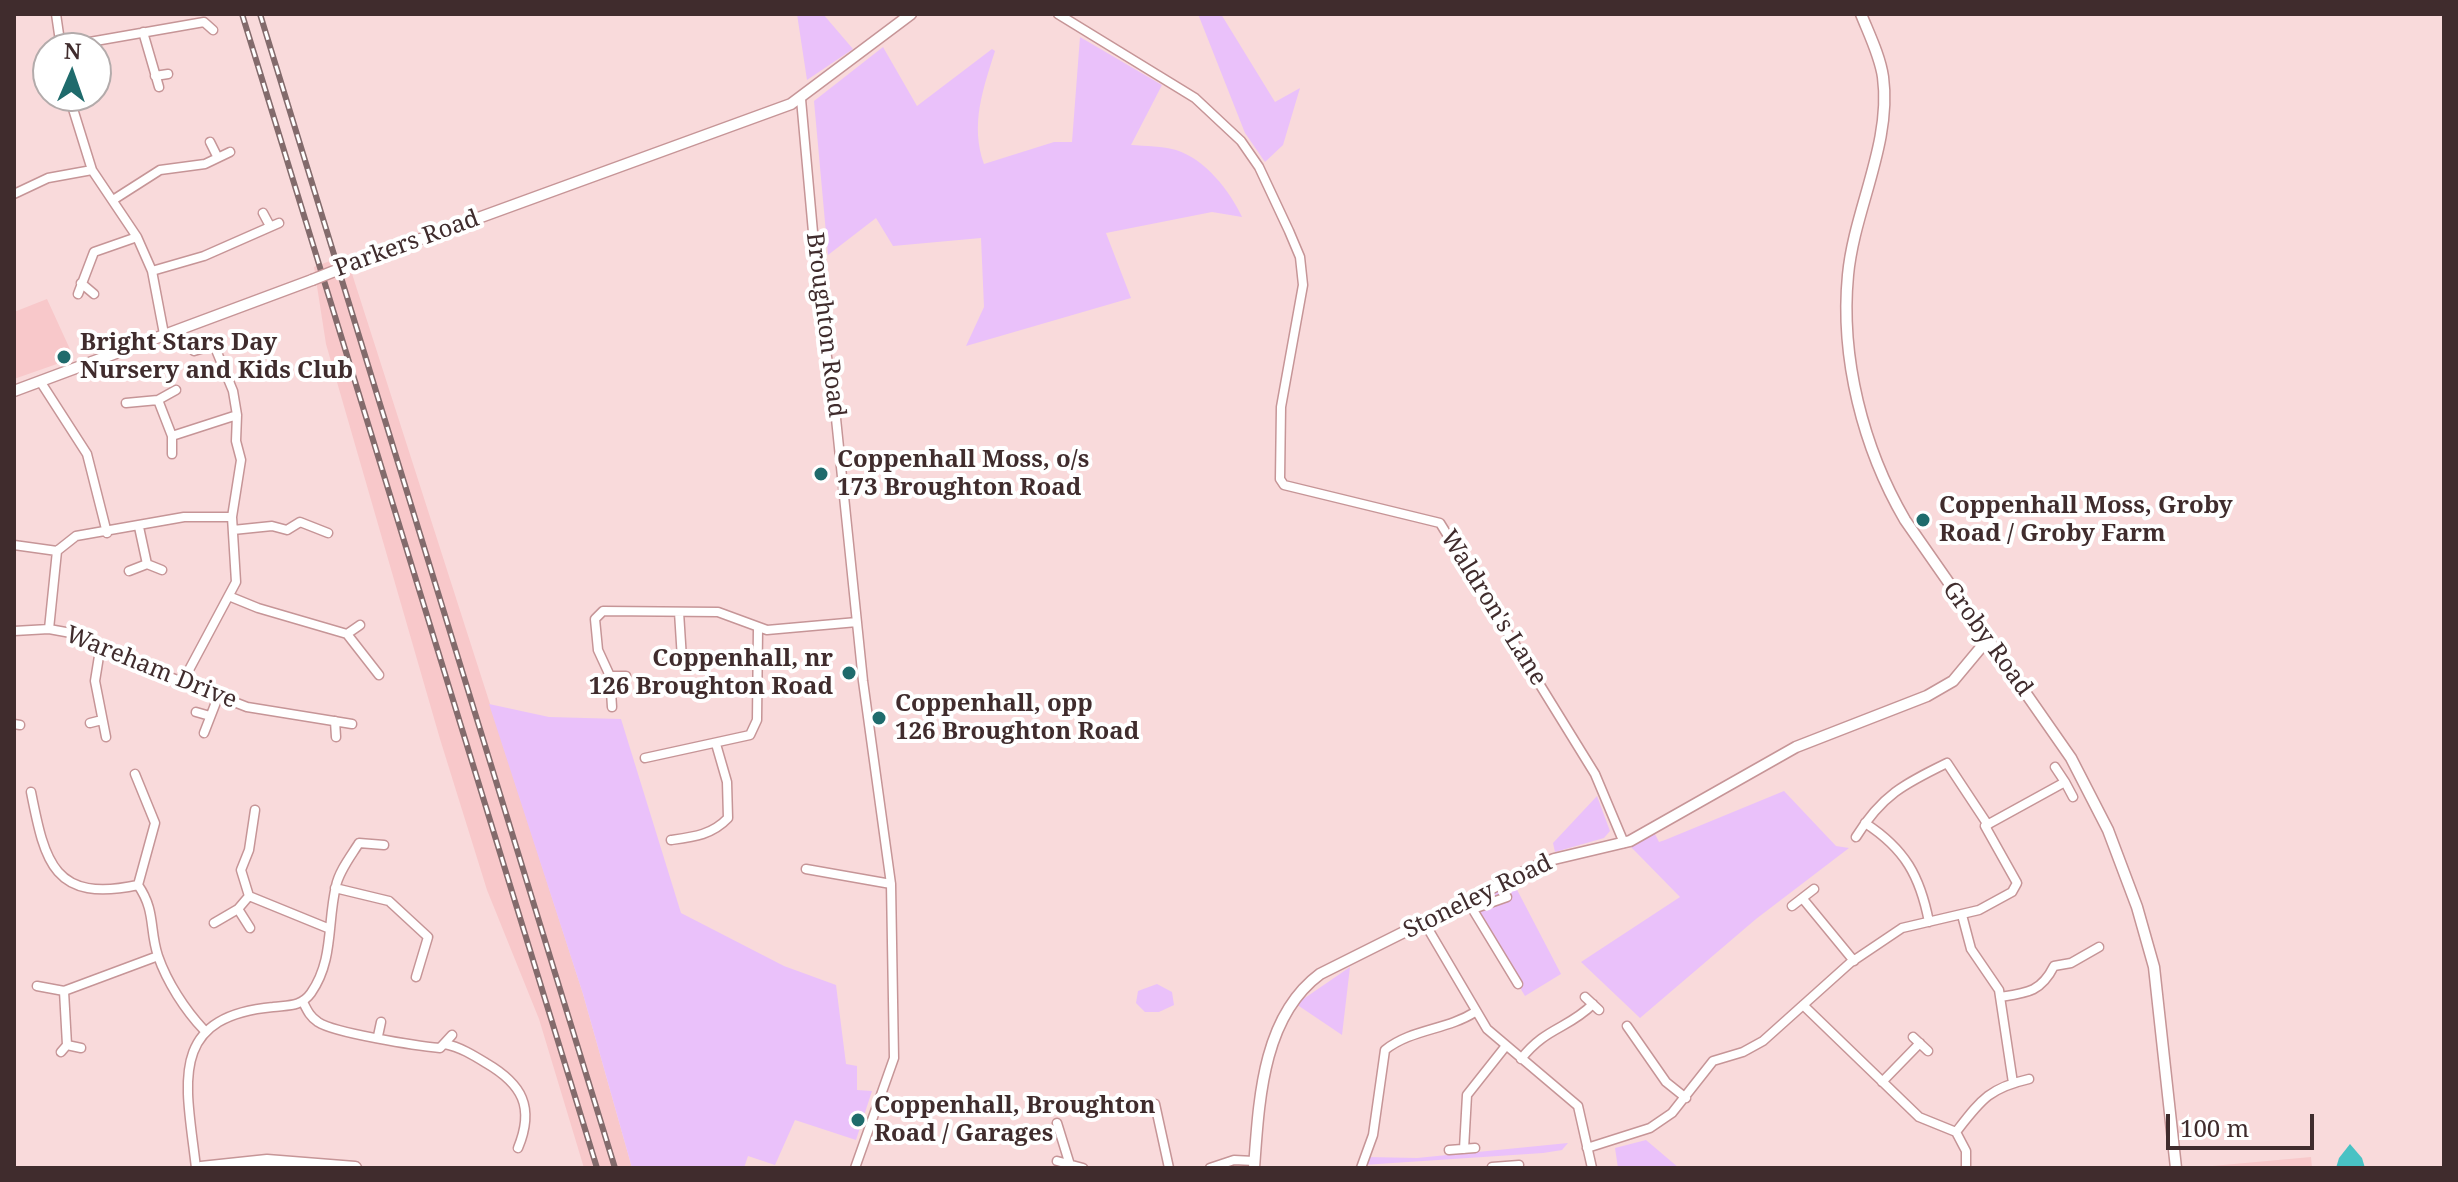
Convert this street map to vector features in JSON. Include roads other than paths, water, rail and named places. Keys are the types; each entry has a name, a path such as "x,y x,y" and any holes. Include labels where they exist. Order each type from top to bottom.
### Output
{"main road":[{"path":"198,1168 267,1161 355,1168"}],"street":[{"name":"Parkers Road","path":"14,391 801,99 911,14"},
{"name":"Waldron's Lane","path":"1058,14 1195,98 1241,141 1259,167 1300,257 1303,285 1281,407 1280,479 1284,485 1440,523 1595,774 1624,843"},
{"name":"Groby Road","path":"1861,14 1880,62 1883,100 1848,274 1846,319 1852,374 1874,453 1895,504 2071,758 2122,864 2154,967 2176,1168"},
{"path":"112,38 204,22 213,30"},
{"path":"143,32 159,87"},
{"path":"155,76 168,74"},
{"name":"Broughton Road","path":"801,99 821,321 834,399 857,622 891,884 894,1058 855,1168"},
{"path":"74,112 92,170 137,237 152,271 164,334"},
{"path":"210,142 217,156"},
{"path":"113,200 160,170 205,164 230,152"},
{"path":"14,194 48,178 92,170"},
{"path":"152,271 204,256 274,225 263,213"},
{"path":"78,294 94,252 137,237"},
{"path":"81,283 94,294"},
{"path":"194,351 223,339"},
{"path":"182,683 204,637 231,597 236,582 232,517 241,460 236,441 237,415 233,391 214,345"},
{"path":"40,381 87,454 107,533"},
{"path":"126,403 158,400 176,390"},
{"path":"158,400 172,436 172,454"},
{"path":"172,436 237,415"},
{"path":"49,629 57,551 76,536 107,533 184,517 232,517"},
{"path":"233,530 272,526 287,530 303,518 328,533"},
{"path":"139,527 147,564"},
{"path":"14,545 57,551"},
{"path":"129,571 147,564 162,570"},
{"path":"231,597 347,634 379,675"},
{"path":"612,707 610,676 595,634 595,619 603,611 736,616 758,629 785,630 857,622"},
{"path":"679,612 682,659"},
{"path":"347,634 360,625"},
{"name":"Wareham Drive","path":"14,631 49,629 71,633 100,650 247,707 352,724"},
{"path":"645,758 750,735 755,729 758,629"},
{"name":"Stoneley Road","path":"1254,1164 1264,1080 1284,1013 1293,998 1320,974 1424,922 1470,905 1554,859 1624,843 1796,747 1927,696 1953,681 1988,639"},
{"path":"100,650 95,681 106,737"},
{"path":"667,661 700,657"},
{"path":"610,676 626,676"},
{"path":"204,733 218,697"},
{"path":"196,712 210,716"},
{"path":"90,723 102,720"},
{"path":"335,721 336,737"},
{"path":"671,840 698,837 719,828 728,818 727,782 716,744"},
{"path":"1587,1148 1650,1128 1686,1098 1713,1061 1743,1052 1763,1041 1854,961 1902,928 1979,910 2012,892 2017,883 1988,825 1947,763 1899,786 1874,808 1856,837"},
{"path":"2055,767 2073,797"},
{"path":"135,774 155,823 138,885 150,903 158,956 189,1014 204,1030"},
{"path":"1988,825 2065,782"},
{"path":"31,792 41,843 55,872 84,888 107,892 138,885"},
{"path":"249,896 241,870 249,850 255,810"},
{"path":"1865,823 1887,837 1914,869 1929,922"},
{"path":"198,1168 188,1066 204,1030 237,1012 303,1002 325,966 335,888 359,843 384,845"},
{"path":"806,869 891,884"},
{"path":"335,888 389,901 431,934 416,977"},
{"path":"1792,906 1814,889"},
{"path":"214,923 238,909 249,896"},
{"path":"249,896 330,929"},
{"path":"1507,897 1470,905 1518,984"},
{"path":"1803,899 1854,961"},
{"path":"238,909 250,928"},
{"path":"1962,915 1971,949 1991,976 2000,997 2013,1083"},
{"path":"1424,922 1475,1012 1505,1047 1578,1106 1592,1168"},
{"path":"2000,997 2031,992 2048,978 2054,966 2071,963 2099,947"},
{"path":"37,986 64,991 158,956"},
{"path":"64,991 64,1048 81,1048"},
{"path":"1521,1059 1544,1034 1596,1007 1585,997"},
{"path":"303,1002 311,1016 327,1026 409,1045 440,1048 452,1035"},
{"path":"1803,1005 1919,1117 1956,1132 1966,1151 1966,1168"},
{"path":"1361,1168 1373,1135 1385,1050 1402,1038 1457,1023 1475,1012"},
{"path":"378,1036 381,1022"},
{"path":"1627,1026 1666,1082 1686,1098"},
{"path":"1632,1035 1641,1026"},
{"path":"1882,1082 1916,1040 1928,1051"},
{"path":"445,1044 461,1048 514,1081 520,1091 525,1113 518,1148"},
{"path":"1464,1149 1467,1095 1505,1047"},
{"path":"1956,1132 1982,1098 1999,1086 2029,1079"},
{"path":"1155,1104 1169,1168"},
{"path":"1057,1123 1070,1165"},
{"path":"1449,1150 1475,1148"},
{"path":"1210,1168 1234,1160 1254,1164"},
{"path":"1057,1161 1083,1168"},
{"path":"1492,1167 1519,1165"}],"water":[{"path":"2350,1144 2362,1158 2365,1168 2336,1168 2339,1158"}],"railway":[{"path":"242,14 597,1168"},
{"path":"260,14 615,1168"}],"place":[{"name":"Bright Stars Day Nursery and Kids Club","path":"64,357"},
{"name":"Coppenhall Moss, o/s 173 Broughton Road","path":"821,474"},
{"name":"Coppenhall Moss, Groby Road / Groby Farm","path":"1923,520"},
{"name":"Coppenhall, nr 126 Broughton Road","path":"849,673"},
{"name":"Coppenhall, opp 126 Broughton Road","path":"879,718"},
{"name":"Coppenhall, Broughton Road / Garages","path":"858,1120"}]}
